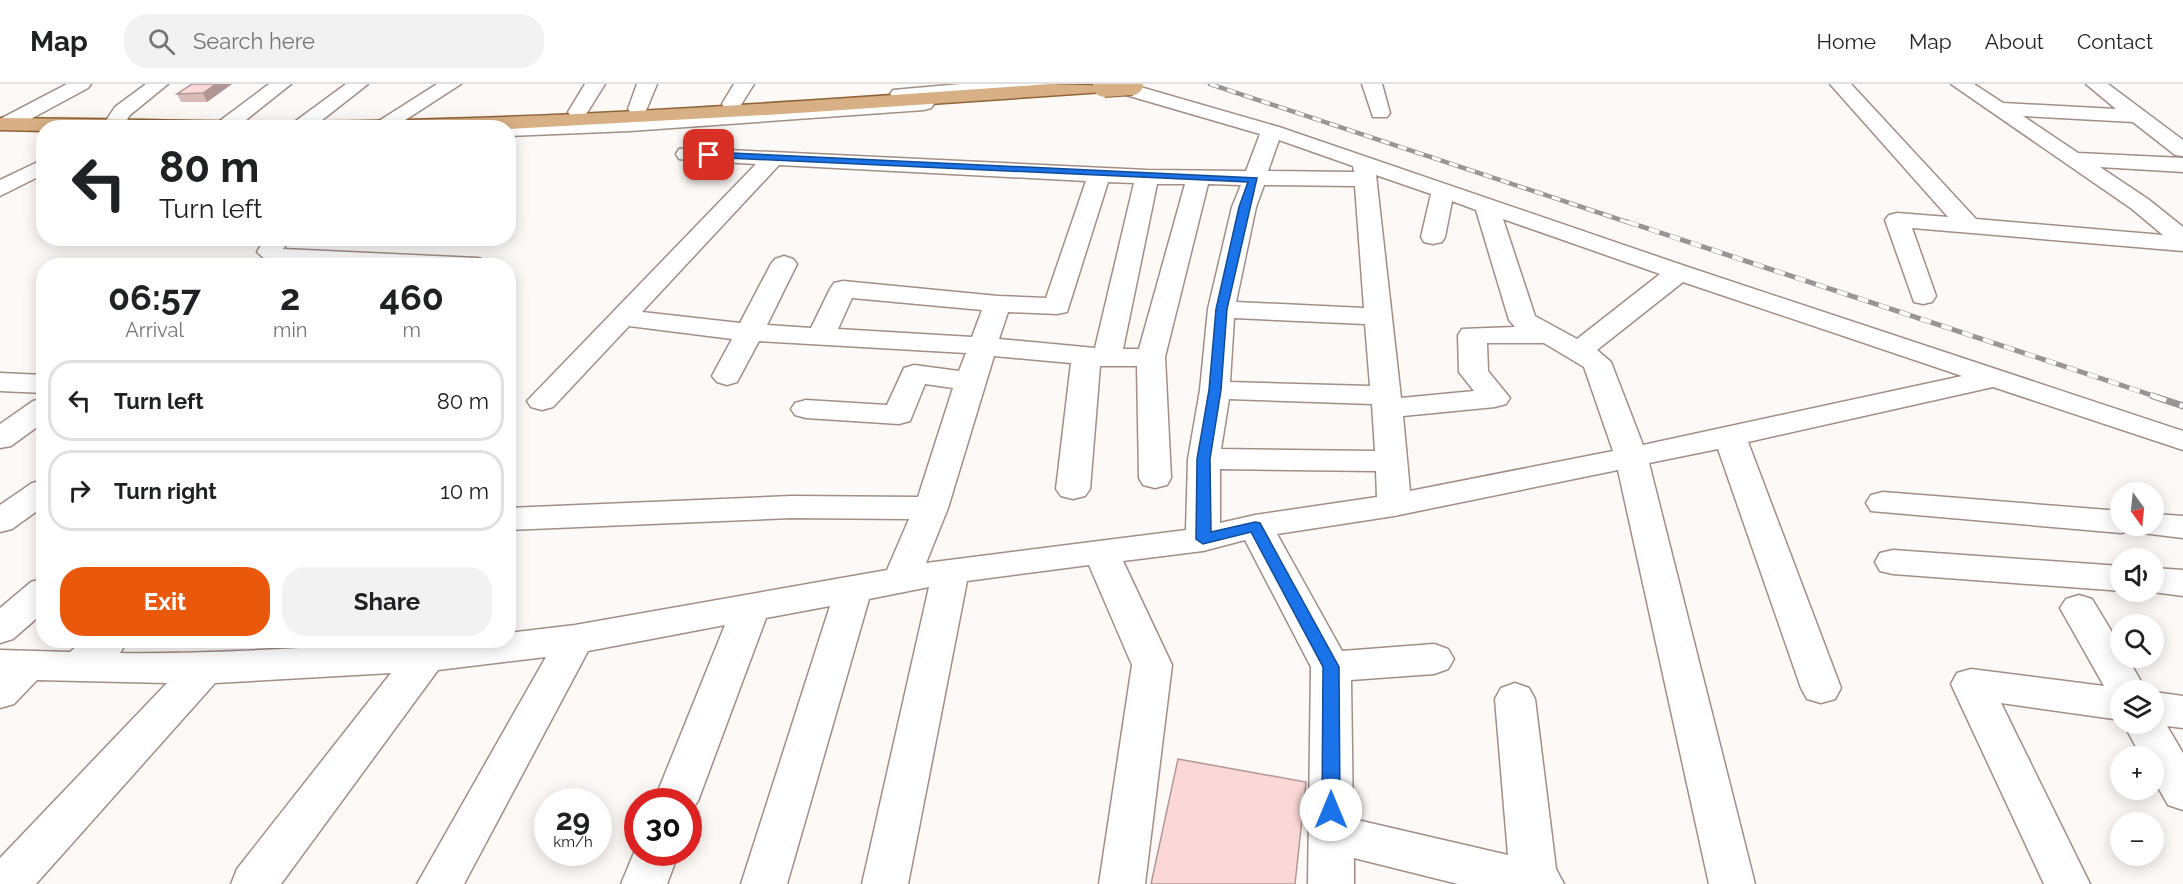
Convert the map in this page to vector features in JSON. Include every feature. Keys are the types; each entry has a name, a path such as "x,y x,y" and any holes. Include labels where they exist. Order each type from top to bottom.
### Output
{"main road":[{"path":"516,123 742,111 1115,85"}],"street":[{"path":"5,131 81,84"},
{"path":"116,120 122,111 158,84"},
{"path":"233,120 281,84"},
{"path":"311,120 358,84"},
{"path":"391,120 451,84"},
{"path":"578,112 595,84"},
{"path":"638,109 647,84"},
{"path":"732,104 744,84"},
{"path":"478,120 485,117 1046,84"},
{"path":"1372,84 1380,113"},
{"path":"1840,84 1969,226"},
{"path":"1962,84 2140,204 2183,239"},
{"path":"2097,84 2183,150"},
{"path":"516,130 630,125 875,108 1115,85 1272,131 1364,171 1443,191 2183,441"},
{"path":"1998,109 2138,116"},
{"path":"5,131 36,126"},
{"path":"1203,539 1204,459 1215,390 1221,309 1244,207 1272,131"},
{"path":"687,154 1099,175 1254,180 1364,171"},
{"path":"542,401 774,158"},
{"path":"2074,159 2183,165"},
{"path":"0,189 36,169"},
{"path":"1364,171 1387,402 1394,505"},
{"path":"821,336 843,289 998,304 1057,306 1099,175"},
{"path":"1073,489 1096,358 1147,177"},
{"path":"1155,478 1151,357 1198,178"},
{"path":"1433,237 1443,191"},
{"path":"2140,204 2183,208"},
{"path":"1487,206 1523,320 1597,362 1631,457 1731,884"},
{"path":"1923,296 1897,220 2183,244"},
{"path":"272,246 270,252 276,256 316,258"},
{"path":"728,376 784,264"},
{"path":"1578,352 1679,272"},
{"path":"900,582 931,508 970,381 998,304"},
{"path":"1221,309 1378,317"},
{"path":"621,317 680,327 984,346 1096,358 1151,357"},
{"path":"1215,390 1387,402 1496,398 1474,372 1472,335 1550,335"},
{"path":"806,409 899,415 914,374 970,381"},
{"path":"516,646 575,639 900,582 951,570 1203,539 1255,526 1394,505 1731,437 1994,378"},
{"path":"0,382 36,384"},
{"path":"0,439 36,413"},
{"path":"1731,437 1821,688"},
{"path":"1204,459 1392,461"},
{"path":"0,521 36,496"},
{"path":"1883,503 2110,521"},
{"path":"516,519 790,507 931,508"},
{"path":"1255,526 1331,667 1331,884"},
{"path":"2164,526 2183,527"},
{"path":"1101,552 1152,665 1122,884"},
{"path":"1893,562 2110,578"},
{"path":"885,884 951,570"},
{"path":"2164,582 2183,583"},
{"path":"764,884 853,590"},
{"path":"0,629 36,598"},
{"path":"681,788 751,608"},
{"path":"2079,608 2120,680"},
{"path":"440,884 575,639"},
{"path":"78,667 100,648"},
{"path":"9,675 78,667 204,669 426,657 500,648"},
{"path":"254,884 426,657"},
{"path":"1331,667 1434,659"},
{"path":"6,884 204,669"},
{"path":"2067,884 1971,684 2110,703"},
{"path":"1331,834 1538,883 1515,699"},
{"path":"2164,709 2183,711"},
{"path":"2150,734 2183,792"},
{"path":"644,884 651,866"}],"building":[{"path":"192,84 216,84 203,93 177,94"},
{"path":"1178,759 1306,782 1295,884 1151,884"}],"railway":[{"path":"1210,84 1633,224"},
{"path":"1628,222 2157,397"},
{"path":"2153,396 2183,406"}],"route":[{"path":"709,155 1147,177 1254,180 1244,207 1221,309 1215,390 1204,459 1203,539 1255,526 1331,667 1331,810"}]}
